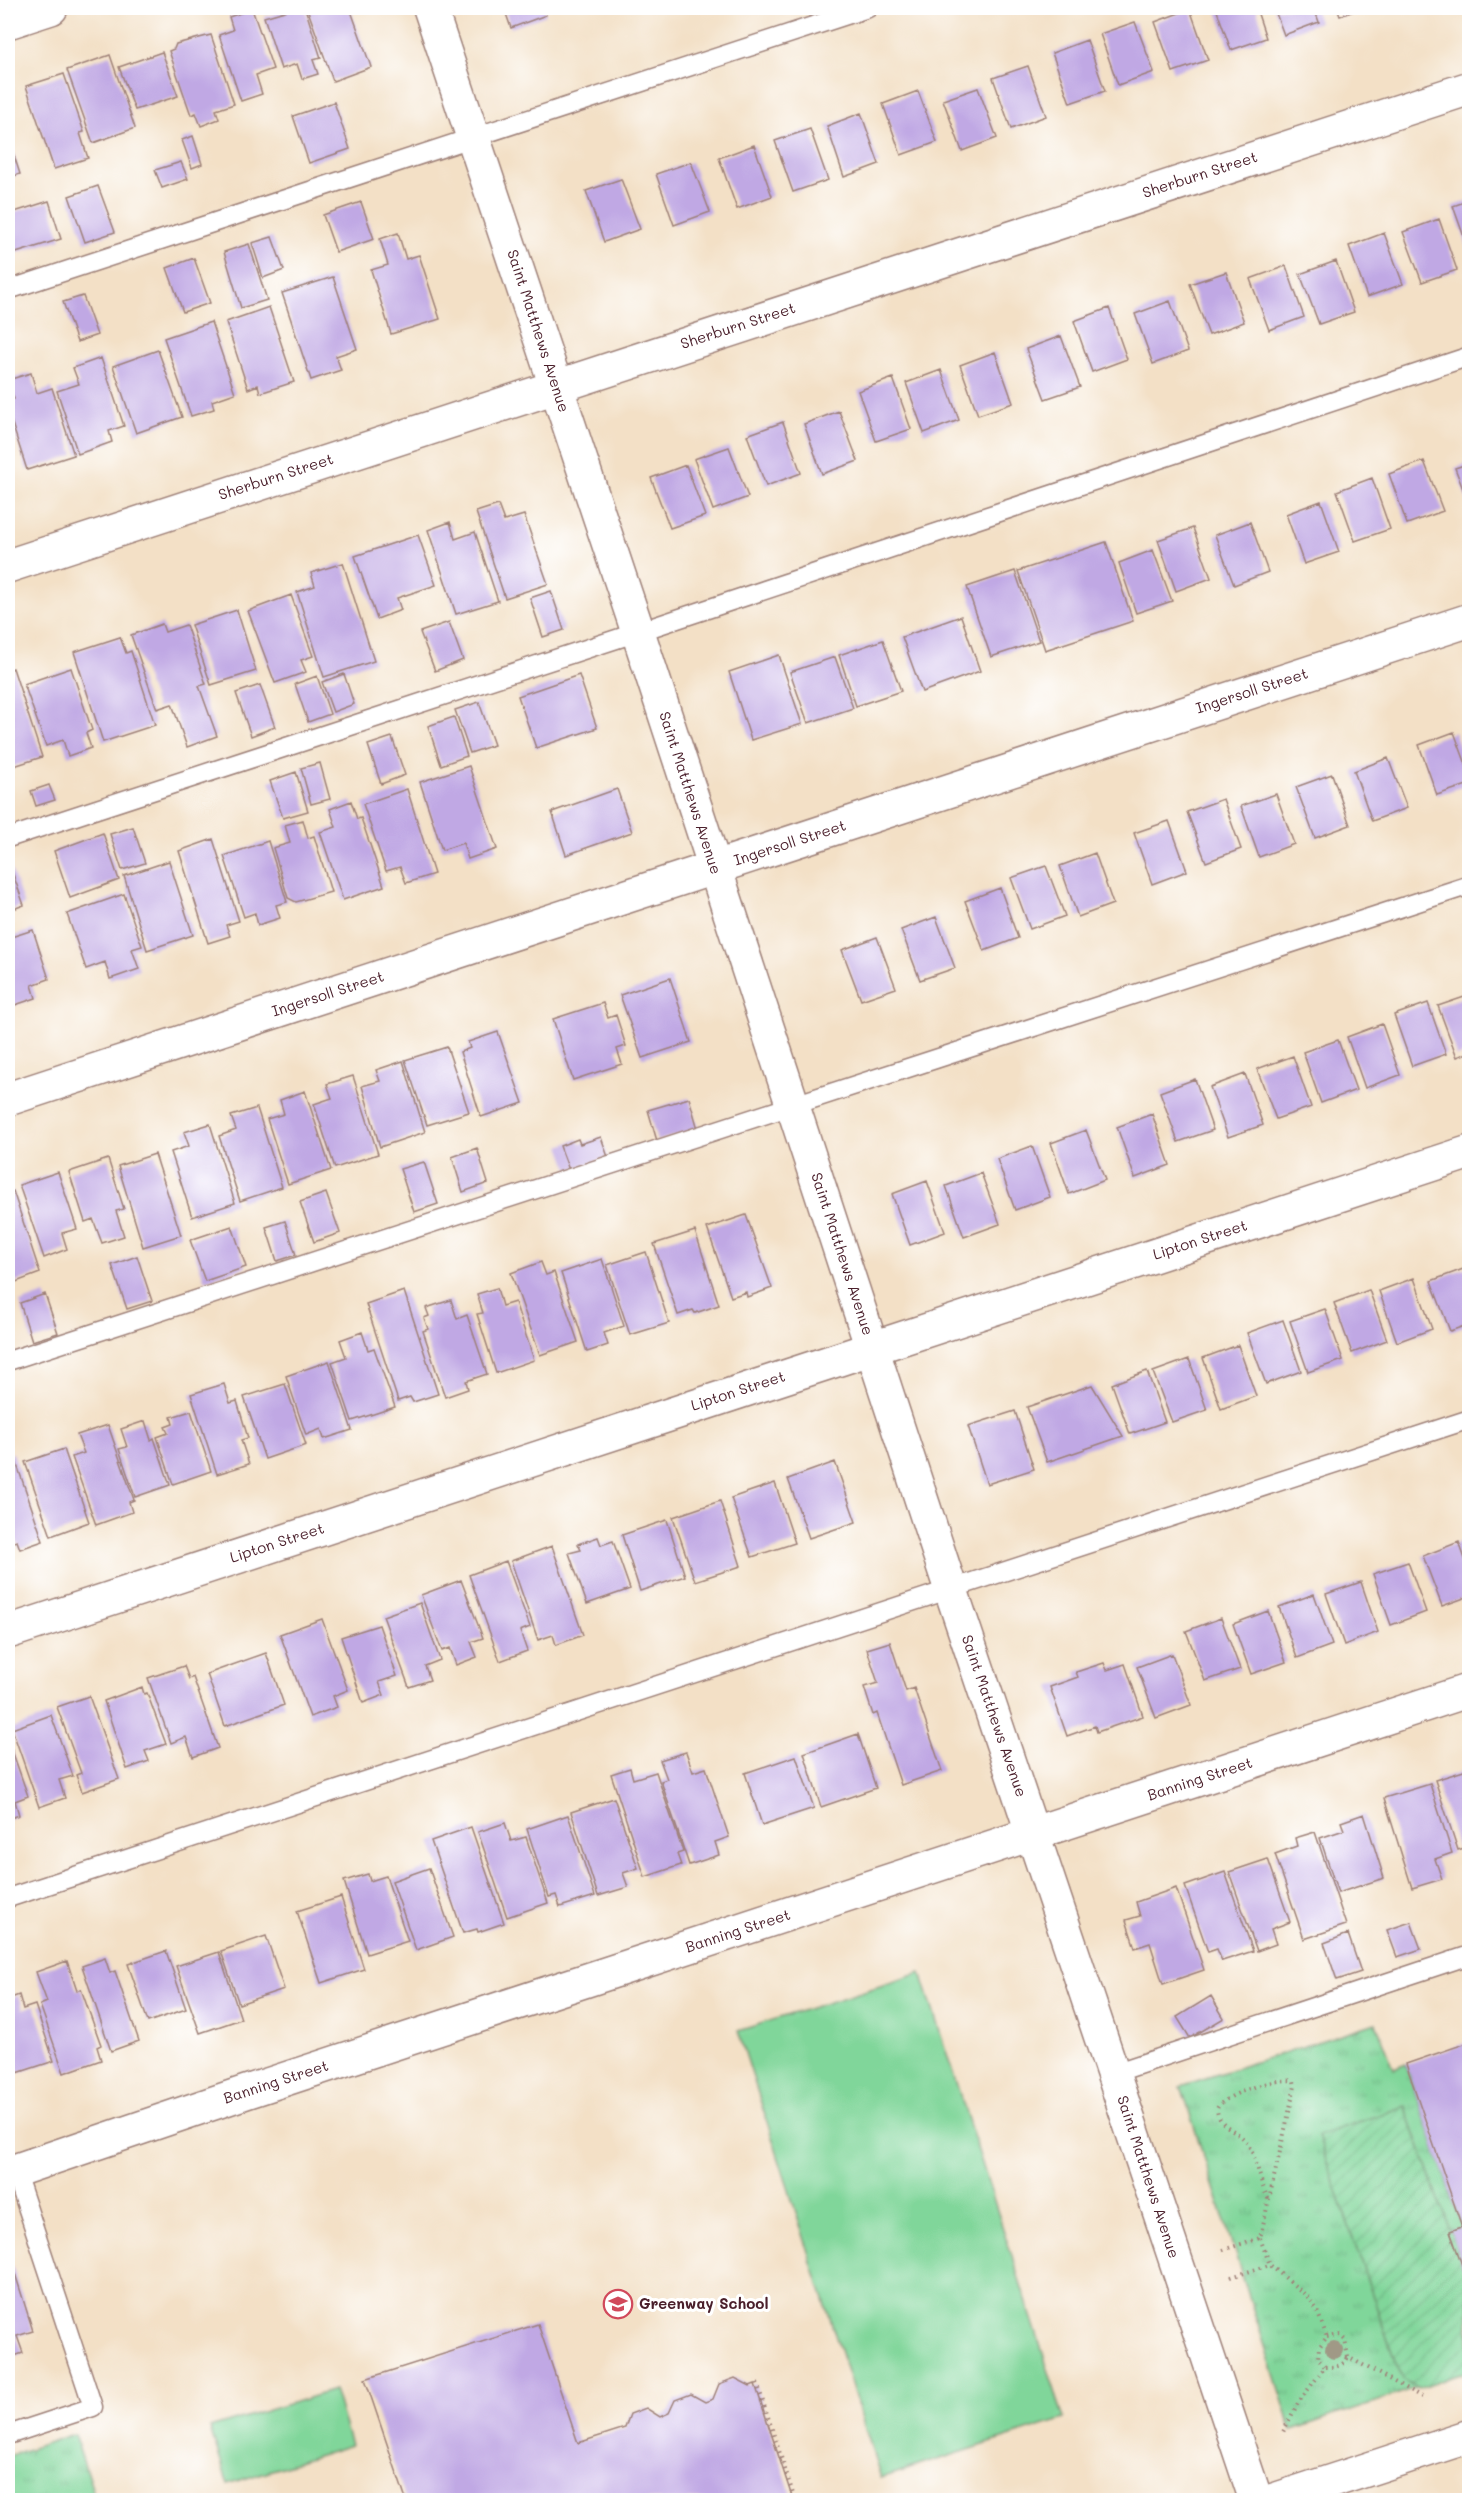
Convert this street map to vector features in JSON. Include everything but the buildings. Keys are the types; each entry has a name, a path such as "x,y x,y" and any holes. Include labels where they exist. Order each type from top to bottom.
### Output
{"street":[{"path":"8,22 51,8"},
{"name":"Saint Matthews Avenue","path":"430,8 639,632 951,1590 1256,2500"},
{"name":"Sherburn Street","path":"8,566 1470,88"},
{"name":"Ingersoll Street","path":"8,1100 1470,620"},
{"name":"Lipton Street","path":"8,1632 1470,1152"},
{"name":"Banning Street","path":"11,2172 246,2092 1470,1690"},
{"path":"1274,2500 1470,2436"}],"lane":[{"path":"8,290 868,8"},
{"path":"8,838 639,632 1470,356"},
{"path":"8,1361 1470,885"},
{"path":"8,1898 1470,1419"},
{"path":"1114,2073 1470,1956"},
{"path":"8,2435 93,2407 11,2172"}],"path":[{"path":"1269,2200 1248,2144 1223,2125 1217,2109 1218,2104 1228,2097 1274,2081 1289,2079 1294,2081 1295,2086 1269,2200 1260,2238 1270,2265 1308,2297 1316,2308 1328,2337"},
{"path":"1223,2250 1260,2238"},
{"path":"1231,2277 1270,2265"},
{"path":"1283,2432 1298,2403 1325,2367 1344,2364 1348,2357 1345,2340 1340,2335 1328,2337 1319,2347 1318,2359 1325,2367"},
{"path":"1348,2357 1422,2397"},
{"path":"757,2383 795,2500"}],"green space":[{"path":"921,1973 1064,2419 881,2478 738,2031"},
{"path":"1376,2023 1394,2069 1406,2064 1462,2227 1450,2232 1469,2286 1469,2370 1292,2430 1181,2086"},
{"path":"1405,2106 1469,2283 1469,2370 1418,2388 1403,2379 1395,2361 1318,2136"},
{"path":"334,2390 351,2445 228,2484 210,2428"},
{"path":"74,2434 96,2500 8,2500 8,2456"}],"place":[{"name":"Greenway School","path":"618,2304"}]}
